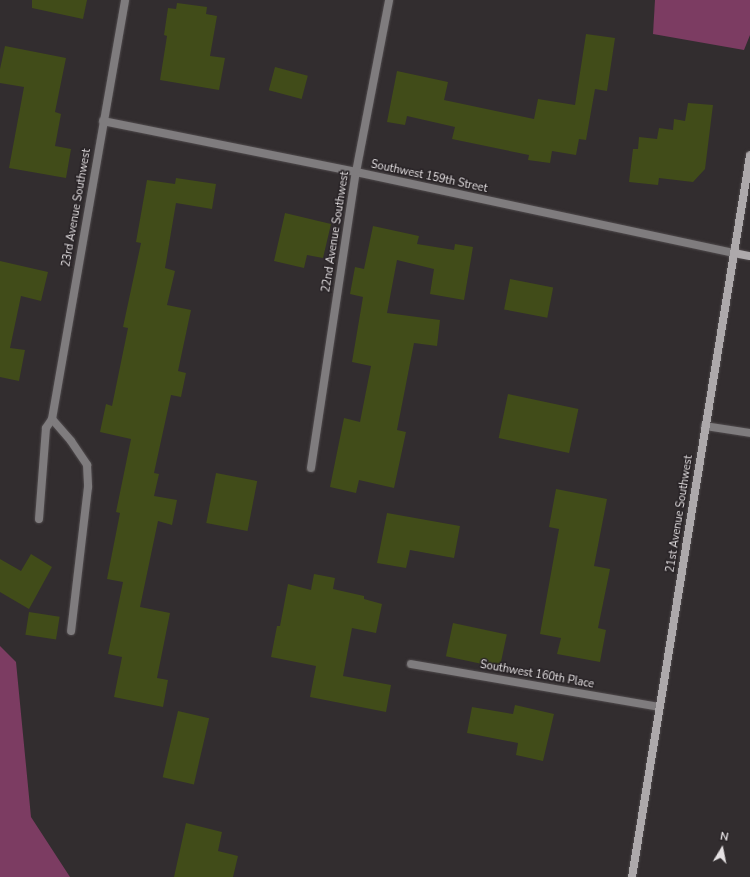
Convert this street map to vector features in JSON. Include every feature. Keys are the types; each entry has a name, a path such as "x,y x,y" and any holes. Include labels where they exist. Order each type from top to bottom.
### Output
{"street":[{"name":"23rd Avenue Southwest","path":"39,519 46,428 52,419 125,0"},
{"name":"22nd Avenue Southwest","path":"311,468 356,172 390,0"},
{"name":"Southwest 159th Street","path":"103,121 356,172 750,256"},
{"name":"21st Avenue Southwest","path":"632,877 750,156"},
{"path":"52,419 71,441 87,465 88,487 71,631"},
{"path":"705,426 750,433"},
{"name":"Southwest 160th Place","path":"411,664 659,707"}],"shaded area":[{"path":"655,0 750,0 750,35 744,50 653,34"},
{"path":"0,646 16,662 31,817 70,877 0,877"}],"building":[{"path":"32,0 87,0 83,19 32,8"},
{"path":"177,3 207,7 206,14 217,16 210,56 225,58 219,90 160,80 167,36 164,35 168,8 176,9"},
{"path":"586,34 615,38 607,91 595,89 586,140 579,139 576,155 552,151 550,163 528,160 529,155 452,139 455,127 407,116 405,125 387,122 397,71 448,82 444,100 534,119 538,99 575,105"},
{"path":"5,46 66,58 55,112 61,114 55,146 71,149 66,178 9,168 24,87 0,83 0,69"},
{"path":"275,67 308,76 302,99 269,90"},
{"path":"688,103 713,105 705,169 693,182 659,178 658,185 629,182 633,149 638,149 639,137 657,139 659,128 673,130 674,119 685,121"},
{"path":"176,178 216,184 212,209 176,203 165,268 175,271 167,305 191,310 178,371 186,373 181,397 171,395 154,473 159,474 154,496 177,500 172,525 158,521 140,607 170,613 157,678 168,680 163,707 114,697 122,657 108,654 123,582 107,579 120,513 116,512 131,439 100,432 106,404 112,406 128,328 123,327 141,243 136,242 147,180 175,184"},
{"path":"285,213 331,224 323,258 307,255 304,268 274,261"},
{"path":"373,226 419,236 417,244 454,250 455,244 473,247 464,300 430,294 434,269 397,260 387,313 440,320 437,346 414,343 397,430 406,432 394,488 359,480 356,493 330,487 344,418 360,422 371,366 352,362 363,297 350,294 355,267 364,269"},
{"path":"0,261 48,272 41,301 21,296 10,348 25,350 19,381 0,377"},
{"path":"510,279 553,287 547,318 504,309"},
{"path":"508,394 578,409 569,453 499,438"},
{"path":"216,473 257,481 247,531 206,523"},
{"path":"556,489 607,499 594,566 610,569 598,628 606,630 600,662 557,654 561,638 540,634 559,529 549,527"},
{"path":"387,513 460,526 454,558 410,550 406,568 377,563"},
{"path":"31,554 52,567 29,609 0,592 0,559 21,571"},
{"path":"314,574 335,578 333,589 364,596 364,599 382,604 376,633 352,628 343,676 391,685 386,712 310,697 316,666 271,657 277,626 280,626 288,584 311,590"},
{"path":"29,612 60,617 56,640 25,635"},
{"path":"453,623 507,634 500,668 446,656"},
{"path":"515,705 554,714 543,761 516,755 518,743 467,733 472,707 513,714"},
{"path":"178,711 209,718 194,784 163,777"},
{"path":"186,823 222,832 218,851 238,856 233,877 174,877"}]}
